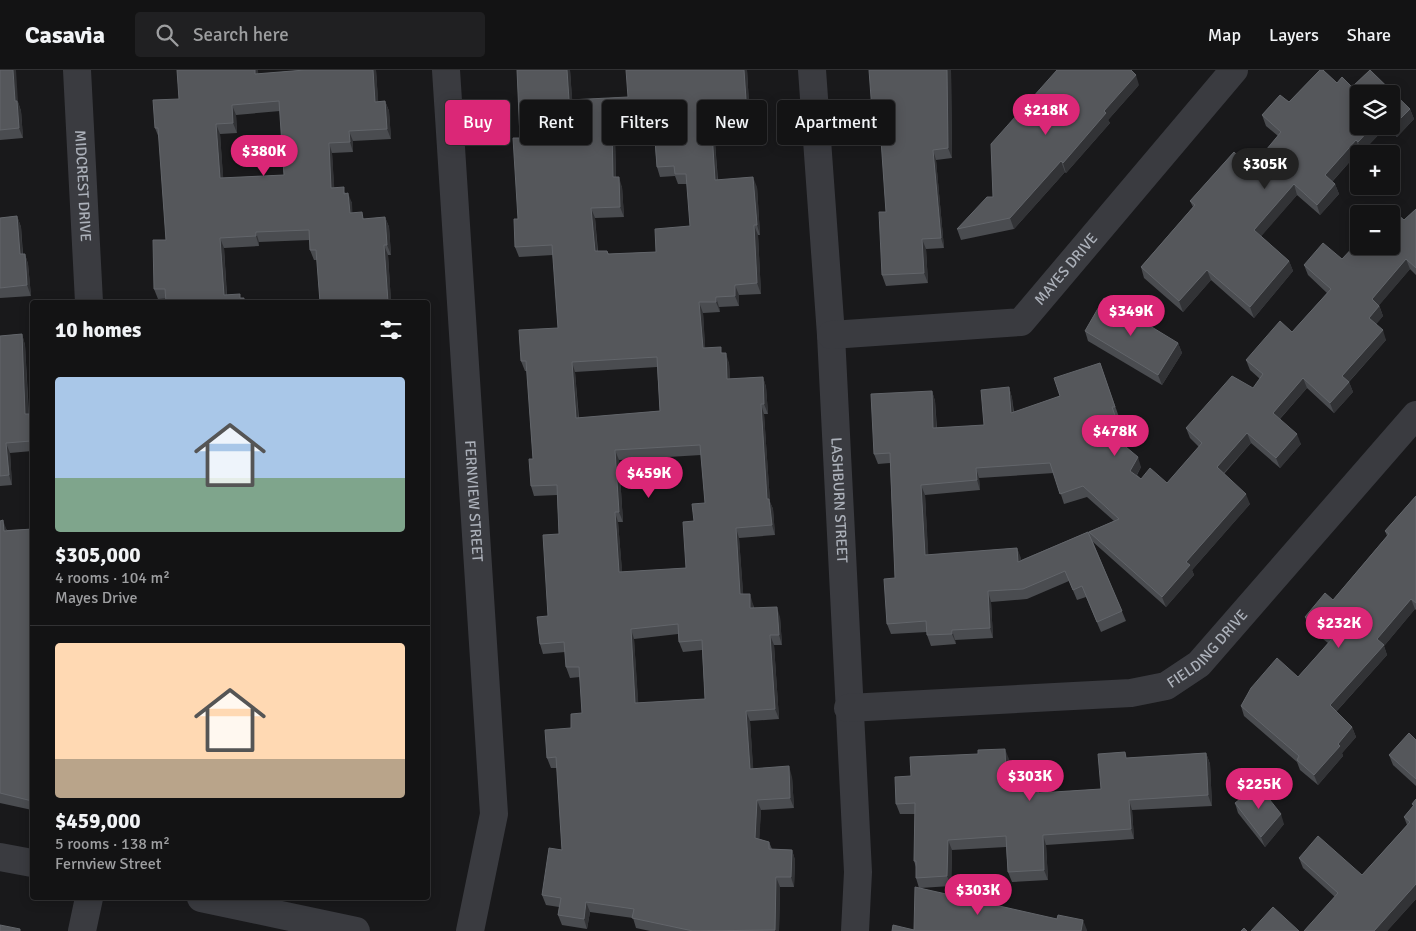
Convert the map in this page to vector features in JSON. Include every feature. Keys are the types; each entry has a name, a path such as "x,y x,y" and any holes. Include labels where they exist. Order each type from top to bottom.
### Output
{"street":[{"name":"MIDCREST DRIVE","path":"77,70 89,300"},
{"name":"FERNVIEW STREET","path":"446,70 494,814 470,931"},
{"name":"LASHBURN STREET","path":"812,70 830,335 858,872 855,931"},
{"name":"MAYES DRIVE","path":"830,335 1021,322 1234,70"},
{"name":"FIELDING DRIVE","path":"848,708 1131,693 1166,686 1199,664 1416,415"},
{"path":"0,857 30,863"},
{"path":"82,931 89,900"},
{"path":"210,900 356,931"}],"building":[{"path":"0,70 13,70 19,128 0,130"},
{"path":"177,70 255,70 255,74 305,70 373,70 375,102 385,101 387,129 349,131 350,142 329,143 331,188 344,187 344,194 348,193 350,213 362,212 363,219 385,217 387,245 384,245 388,300 320,300 316,250 310,250 309,230 256,232 256,236 220,238 224,295 240,294 240,298 244,298 244,300 166,300 165,289 154,289 153,240 166,240 158,128 155,128 153,100 179,99","holes":["279,101 284,175 220,178 216,124 233,123 232,105"]},
{"path":"517,70 567,70 569,100 520,100 520,138"},
{"path":"626,70 744,70 746,100 697,100 697,145 713,145 715,180 753,177 757,225 754,225 757,283 735,285 735,296 716,297 716,302 699,302 703,348 721,347 721,353 726,353 727,379 763,377 764,404 761,404 767,499 769,499 772,525 736,528 740,594 750,594 750,608 777,607 779,635 770,635 775,709 746,711 750,769 789,766 790,798 757,800 755,838 769,842 769,849 792,850 791,877 776,877 775,930 693,931 632,918 634,909 586,902 584,919 558,915 561,898 542,895 549,848 562,850 556,757 547,758 545,730 571,728 571,714 582,713 579,667 566,667 564,642 540,644 537,617 548,616 543,535 559,534 557,485 531,486 529,459 533,459 526,361 521,361 519,330 558,328 552,245 515,247 514,219 518,219 513,138 520,138 520,145 592,145 592,100 569,100 628,97","holes":["602,100 687,100 687,145 655,145 657,167 674,166 675,174 686,174 690,226 655,229 656,252 608,254 607,251 595,251 591,208 620,207 619,177 613,177 612,145 602,145","657,357 660,411 576,418 572,362","700,445 705,503 692,504 694,521 683,522 686,568 619,572 615,512 619,512 615,450","678,624 679,642 702,640 705,699 635,703 631,629"]},
{"path":"869,70 947,70 948,148 933,150 941,238 922,239 924,273 882,275 879,212 886,212 881,145 895,145 895,100 871,100"},
{"path":"1057,70 1131,70 1136,75 1104,111 1106,113 1063,163 1061,161 1010,218 957,229 987,197 993,197 991,144"},
{"path":"1320,70 1323,70 1337,83 1342,77 1350,85 1350,135 1365,135 1358,142 1356,140 1350,145 1325,175 1335,184 1317,205 1294,184 1254,230 1289,261 1250,307 1207,270 1179,301 1141,267 1195,205 1190,201 1234,152 1251,168 1281,132 1262,115 1280,95 1289,102"},
{"path":"1370,70 1385,85 1354,85"},
{"path":"1400,99 1410,109 1400,119"},
{"path":"1416,209 1416,268 1406,259 1372,299 1379,306 1369,318 1383,330 1342,376 1349,382 1330,403 1303,378 1273,413 1297,434 1276,458 1247,433 1217,467 1246,494 1186,562 1190,565 1162,597 1089,532 1119,519 1083,486 1060,494 1050,463 976,468 977,480 921,485 925,555 1017,548 1018,562 1088,532 1122,611 1097,622 1082,586 1073,590 1065,571 1023,589 988,591 990,628 952,630 952,634 927,635 926,621 887,624 884,579 895,578 890,453 874,454 871,394 932,391 933,428 984,425 981,390 1009,387 1011,413 1060,396 1054,378 1100,363 1115,407 1112,407 1126,447 1138,457 1130,471 1141,479 1150,468 1167,483 1202,443 1186,428 1232,376 1253,388 1263,374 1246,360 1280,321 1292,332 1331,289 1304,265 1323,243 1342,259 1350,251 1350,255 1400,255 1400,217 1404,220"},
{"path":"17,216 20,254 25,254 27,285 0,288 0,218"},
{"path":"1104,298 1178,343 1158,375 1085,331"},
{"path":"22,334 25,414 29,414 30,441 6,443 9,475 0,476 0,336"},
{"path":"1416,496 1416,603 1411,599 1377,639 1384,645 1330,705 1352,727 1338,744 1340,746 1314,775 1297,760 1299,756 1241,706 1251,688 1277,658 1298,677 1332,639 1305,617 1325,593 1333,600 1389,534 1385,531"},
{"path":"3,520 4,531 30,529 30,800 0,793 0,521"},
{"path":"1409,733 1416,740 1416,779 1389,755"},
{"path":"1005,749 1006,775 1027,775 1028,790 1038,790 1038,793 1101,789 1098,754 1125,752 1126,758 1206,753 1208,795 1129,800 1131,829 1043,835 1044,870 1008,872 1006,836 948,840 947,876 916,878 916,861 914,861 915,803 896,804 895,777 911,776 910,757 978,754 978,750"},
{"path":"1258,785 1281,814 1261,837 1235,803"},
{"path":"1416,799 1416,884 1374,931 1304,931 1338,893 1299,858 1318,836 1362,875 1410,822 1404,817 1414,805 1412,804"},
{"path":"915,887 1057,919 1058,915 1083,920 1081,931 892,931 893,925 914,930"},
{"path":"1273,907 1299,931 1251,931"},
{"path":"0,925 20,929 20,931 0,931"}]}
